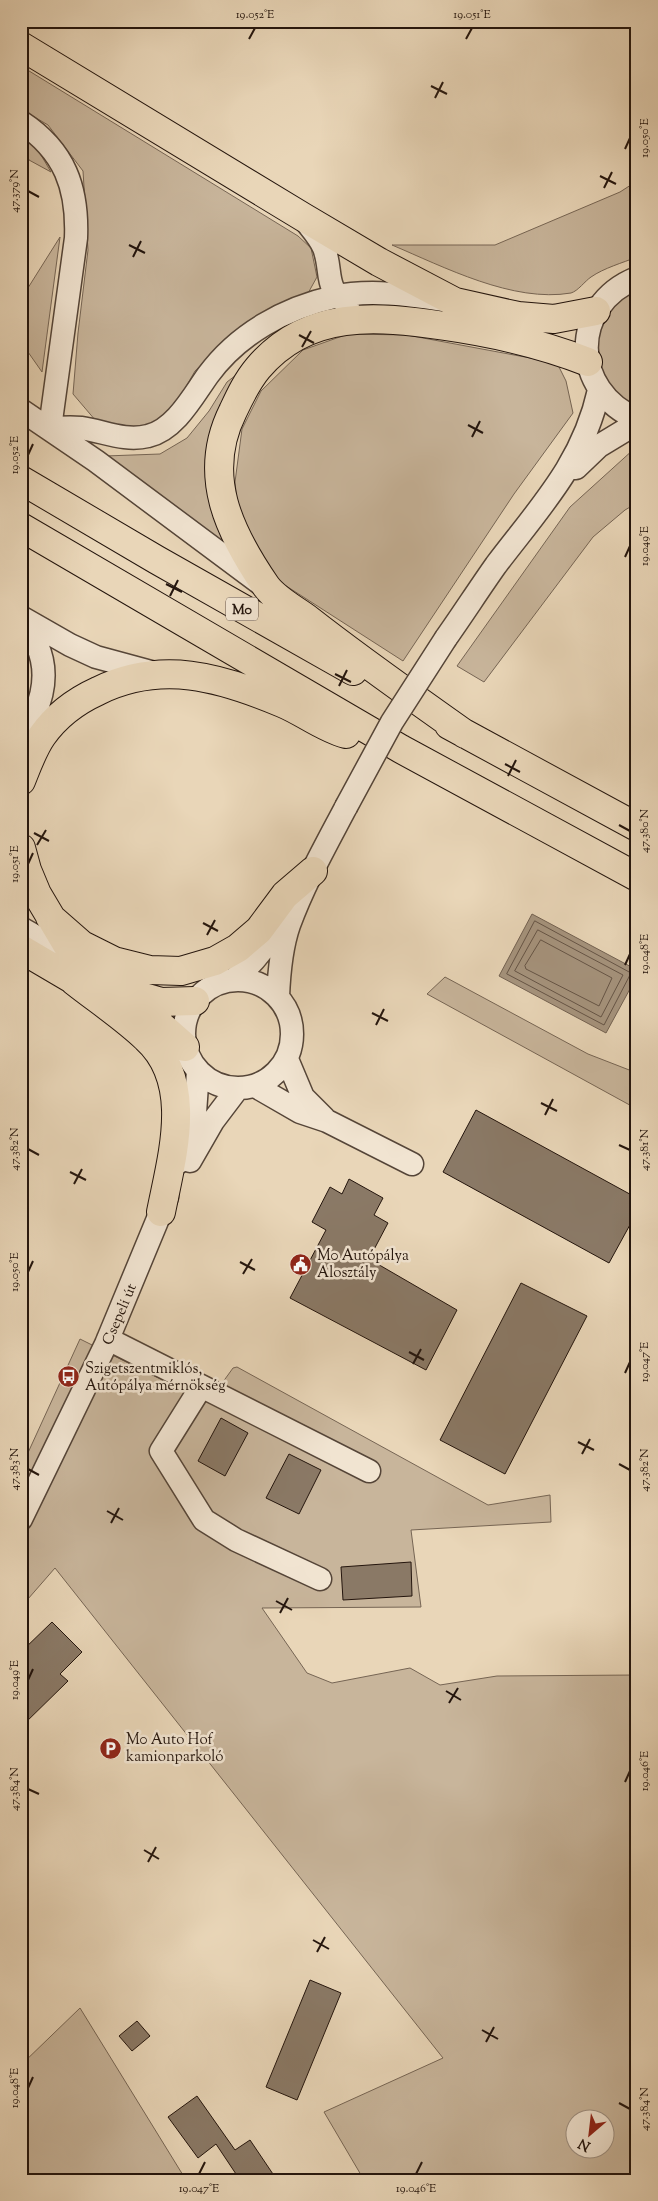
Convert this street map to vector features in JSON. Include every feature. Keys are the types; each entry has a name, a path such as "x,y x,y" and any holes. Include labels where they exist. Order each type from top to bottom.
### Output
{"highway":[{"path":"21,46 303,218 379,262 455,302 518,316 554,319 596,311"},
{"path":"465,734 268,589 238,543 225,512 218,482 219,453 226,424 246,384 272,353 300,336 328,324 364,318 396,318 464,329 546,347 588,362"},
{"name":"M0","path":"21,480 156,560 465,734 637,827"},
{"name":"M0","path":"21,527 401,749 637,877"},
{"path":"21,781 42,737 58,717 84,698 108,686 134,676 155,674 177,673 202,676 241,687 284,703 335,731 401,749"},
{"path":"21,848 26,870 82,974 147,1038 165,1061 175,1087 176,1108 161,1212"},
{"path":"50,917 82,945 114,961 150,970 181,971 215,961 238,948 259,930 285,895 313,871"},
{"path":"21,949 82,974 160,1002 195,1000"},
{"path":"82,974 158,1024 185,1047"}],"street":[{"path":"21,122 42,137 65,168 72,187 77,213 76,238 50,428"},
{"path":"303,218 324,247 331,284 336,296 364,318"},
{"path":"637,278 625,282 609,295 596,311 588,336 588,362 599,390 610,403 624,414 637,419"},
{"path":"50,428 80,428 113,436 131,438 149,436 180,415 228,351 259,327 290,310 336,296 378,293 419,296 455,302"},
{"path":"278,997 280,967 289,925 313,871 346,807 392,722 446,638 495,567 556,488 583,442 593,417 599,390"},
{"path":"21,410 50,428 268,589"},
{"path":"556,488 599,446 637,423"},
{"path":"21,618 96,657 155,674"},
{"path":"21,622 37,645 45,679 42,699 21,740"},
{"path":"234,979 250,981 265,987 278,997 288,1010 292,1026 292,1043 287,1058 279,1070 268,1080 247,1087 224,1086 210,1080 198,1071 190,1060 185,1047 185,1022 195,1000 206,990 219,983 234,979 246,970 264,950 313,871"},
{"path":"21,928 82,974"},
{"path":"287,1058 304,1097 327,1121"},
{"name":"Csepeli út","path":"21,1519 108,1340 161,1212 195,1113 198,1071"},
{"path":"247,1087 300,1112 327,1121 412,1164"},
{"name":"Csepeli út","path":"161,1212 213,1122 247,1087"},
{"path":"108,1340 369,1471"},
{"path":"201,1387 161,1451 170,1468 204,1520 236,1540 320,1579"}],"shaded area":[{"path":"21,66 298,236 311,248 317,277 307,295 269,309 229,336 195,371 176,404 147,429 121,430 96,421 73,394 88,250 83,171 48,125 21,109"},
{"path":"21,132 31,138 51,172 29,160 24,148 21,146"},
{"path":"637,181 637,257 596,274 571,293 549,295 503,288 479,281 392,245 495,245 620,192"},
{"path":"60,237 42,372 21,342 21,299"},
{"path":"637,284 637,408 616,395 602,378 595,356 602,313"},
{"path":"348,334 407,335 557,363 566,381 573,413 514,494 403,661 266,573 239,521 235,482 242,429 261,391 303,350"},
{"path":"254,361 212,507 225,547 105,456 160,454 187,438 209,411 227,382"},
{"path":"634,449 637,449 637,503 625,510 593,537 484,682 457,666 570,507"},
{"path":"445,977 588,1054 637,1073 637,1109 427,994"},
{"path":"80,1339 203,1400 215,1393 233,1368 237,1367 488,1505 550,1495 551,1522 411,1530 421,1607 262,1608 307,1673 332,1683 410,1668 440,1685 497,1676 637,1675 637,2180 364,2180 324,2112 443,2058 55,1568 21,1607 21,1468"},
{"path":"80,2008 186,2180 21,2180 21,2065"}],"water":[{"path":"532,914 637,970 637,976 606,1033 499,976"}],"building":[{"path":"476,1110 637,1198 637,1212 609,1263 443,1172"},
{"path":"349,1179 383,1198 374,1215 388,1223 369,1259 457,1310 426,1370 290,1298 326,1230 312,1222 330,1187 342,1194"},
{"path":"521,1283 587,1316 505,1474 440,1440"},
{"path":"221,1418 248,1433 225,1476 198,1461"},
{"path":"289,1454 321,1470 299,1514 266,1498"},
{"path":"411,1562 412,1596 343,1600 341,1567"},
{"path":"52,1622 82,1652 60,1674 68,1681 21,1727 21,1652"},
{"path":"310,1980 341,1993 297,2100 266,2087"},
{"path":"137,2021 150,2036 132,2051 119,2036"},
{"path":"197,2096 235,2150 250,2140 277,2180 240,2180 216,2144 198,2158 168,2117"}],"place":[{"name":"M0 Autópálya Alosztály","path":"301,1264"},
{"name":"Szigetszentmiklós, Autópálya mérnökség","path":"69,1377"},
{"name":"M0 Auto Hof kamionparkoló","path":"110,1748"}]}
